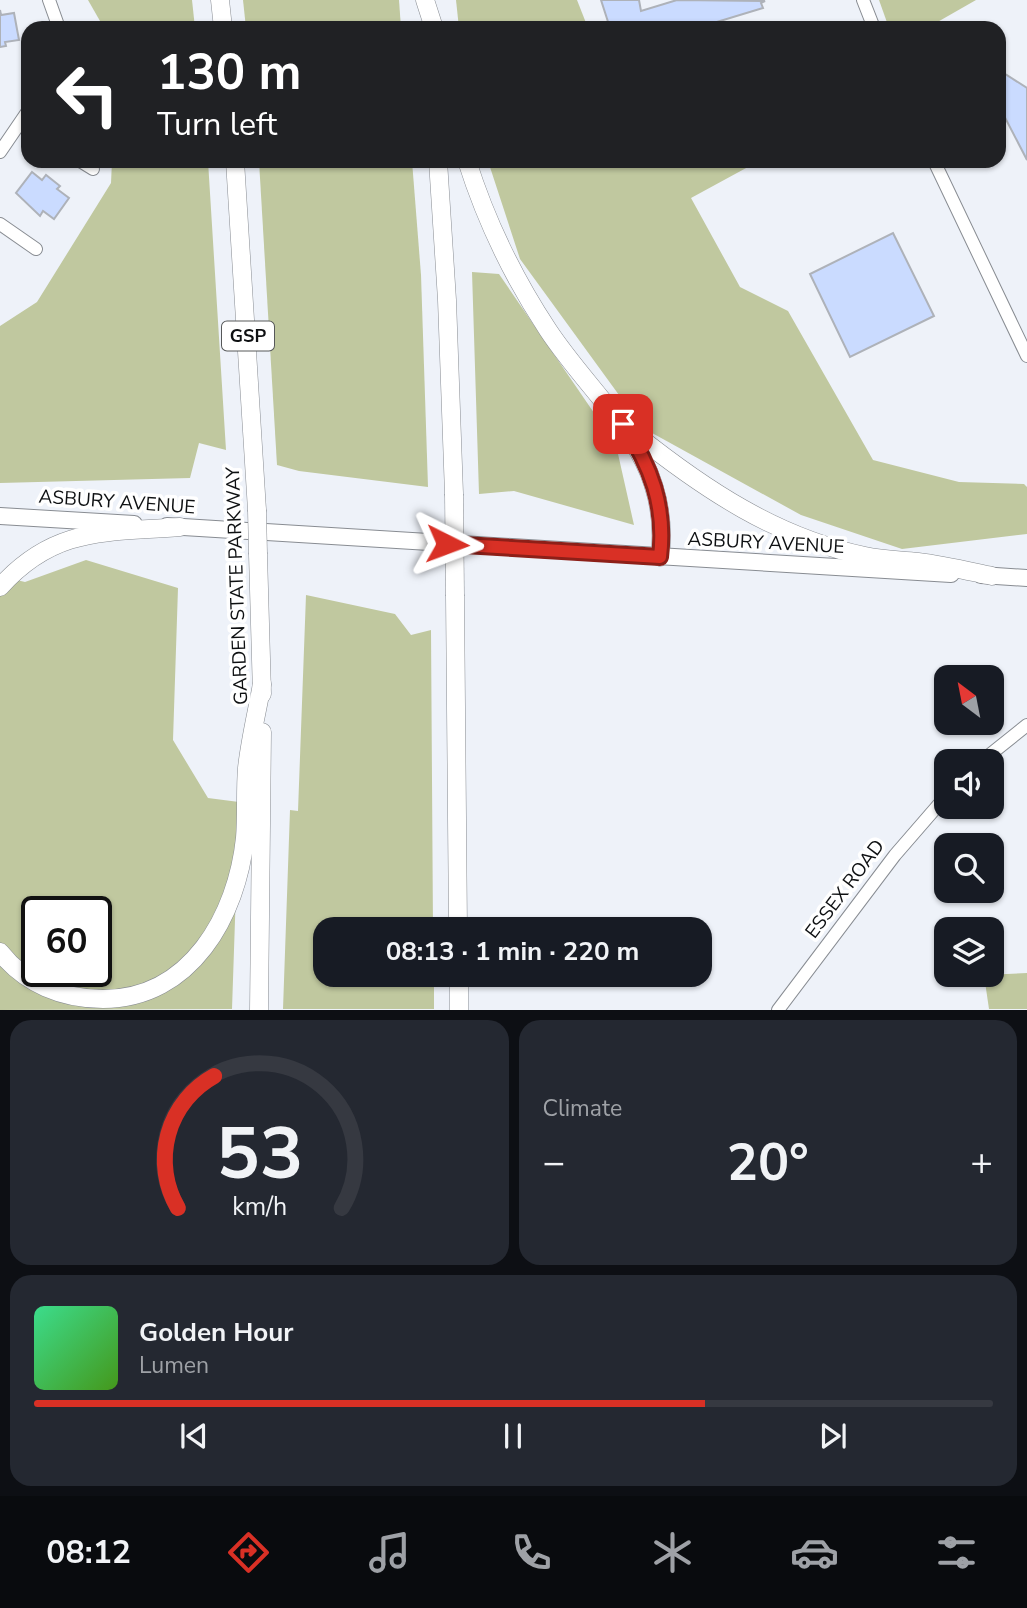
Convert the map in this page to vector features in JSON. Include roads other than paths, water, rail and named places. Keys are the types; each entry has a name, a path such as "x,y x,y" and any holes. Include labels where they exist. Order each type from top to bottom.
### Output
{"highway":[{"path":"220,0 222,21"},
{"path":"424,0 426,21"},
{"path":"424,0 431,21"},
{"name":"GARDEN STATE PARKWAY","path":"235,168 257,510 262,684 259,1010"},
{"path":"438,168 447,300 453,494 458,917"},
{"path":"470,168 495,234 523,289 561,349 623,424 646,462 656,489 662,531 660,557"},
{"path":"623,424 713,492 800,536 866,557 920,562 992,576"},
{"path":"0,587 31,557 68,539 90,533 180,527"},
{"path":"0,952 18,971 45,987 72,996 103,999 147,990 173,977 194,959 218,927 237,877 245,838 247,769 262,684"},
{"path":"458,987 459,1010"}],"main road":[{"name":"ASBURY AVENUE","path":"0,516 1027,578"}],"street":[{"path":"49,0 56,21"},
{"path":"863,0 871,21"},
{"path":"0,152 21,125"},
{"path":"937,168 1027,356"},
{"path":"0,224 36,249"},
{"path":"997,749 1027,725"},
{"name":"ESSEX ROAD","path":"778,1010 894,855 934,810"}]}
